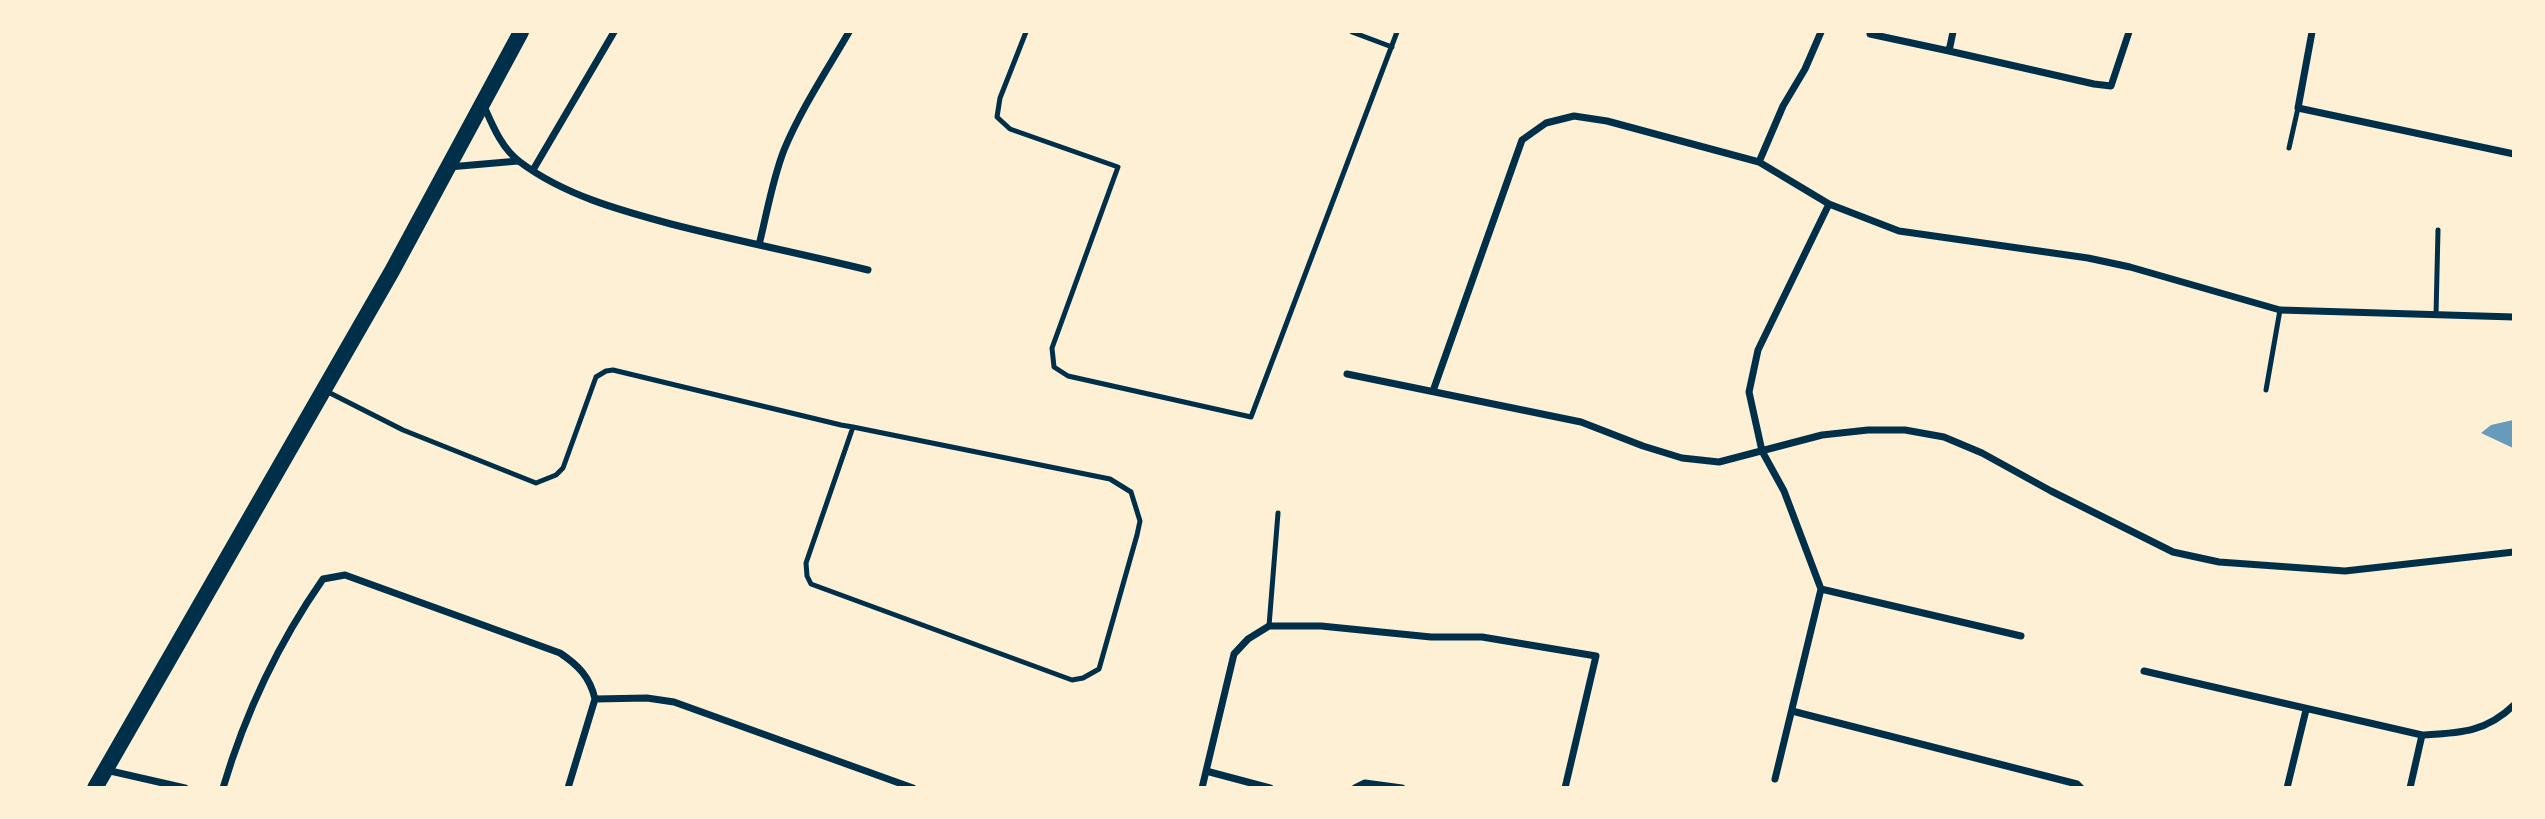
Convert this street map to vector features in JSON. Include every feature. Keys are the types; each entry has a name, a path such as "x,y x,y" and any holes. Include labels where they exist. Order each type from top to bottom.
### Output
{"main road":[{"path":"95,788 449,167 521,32"}],"street":[{"path":"533,170 614,32"},
{"path":"759,245 785,148 849,32"},
{"path":"1759,162 1783,106 1805,69 1821,32"},
{"path":"1870,32 2111,86 2129,32"},
{"path":"1949,51 1953,32"},
{"path":"2312,32 2298,108 2514,154"},
{"path":"483,104 505,147 518,161 561,187 592,201 659,221 868,270"},
{"path":"1433,391 1522,140 1546,123 1574,116 1607,121 1759,162 1829,204 1899,231 2088,258 2130,267 2280,310 2514,317"},
{"path":"449,167 518,161"},
{"path":"1775,779 1821,589 1784,491 1762,451 1749,392 1758,350 1829,204"},
{"path":"1347,374 1581,422 1682,458 1719,462 1822,435 1868,430 1905,430 1944,437 1982,453 2172,552 2219,562 2345,571 2514,552"},
{"path":"223,788 238,738 280,649 323,579 345,575 560,653 578,666 592,686 595,699 568,788"},
{"path":"1821,589 2021,636"},
{"path":"1202,788 1234,654 1248,639 1269,626 1321,626 1431,637 1482,637 1596,656 1565,788"},
{"path":"2144,671 2422,735 2466,733 2498,720 2514,705"},
{"path":"595,699 647,698 674,702 913,788"},
{"path":"2287,788 2306,710"},
{"path":"1792,711 2077,783 2081,788"},
{"path":"2410,788 2422,735"},
{"path":"105,770 185,788"},
{"path":"1206,771 1270,788"},
{"path":"1355,788 1366,783 1402,788"}],"lane":[{"path":"1026,32 1000,98 997,117 1010,129 1118,167 1052,348 1054,367 1068,376 1251,417 1397,32"},
{"path":"1352,32 1392,47"},
{"path":"2289,148 2298,108"},
{"path":"2436,315 2438,230"},
{"path":"2266,390 2280,310"},
{"path":"323,390 403,430 536,483 556,475 563,468 596,377 613,370 853,428 1110,480 1123,485 1131,492 1140,521 1099,669 1072,680 811,584 806,563 853,428"},
{"path":"1269,626 1278,513"}],"water":[{"path":"2513,420 2513,448 2481,433 2491,425"}]}
